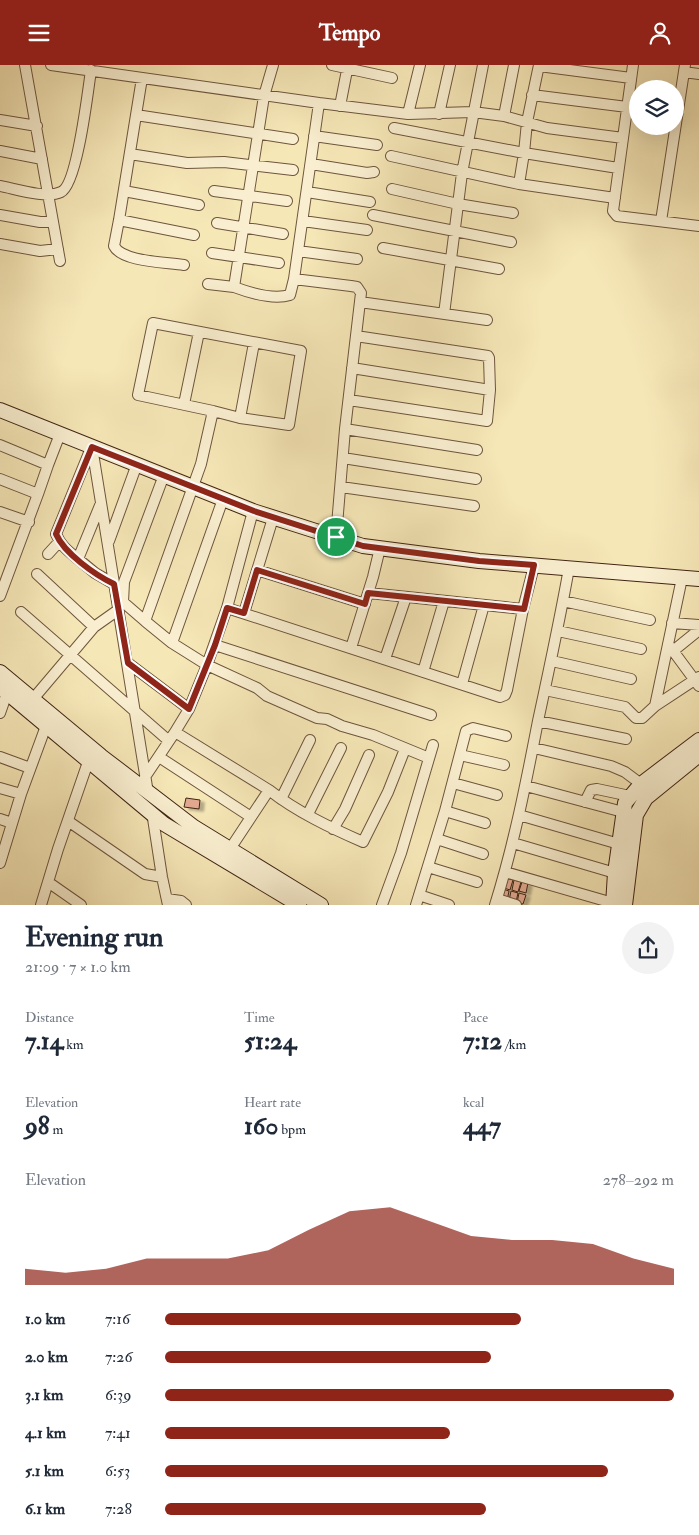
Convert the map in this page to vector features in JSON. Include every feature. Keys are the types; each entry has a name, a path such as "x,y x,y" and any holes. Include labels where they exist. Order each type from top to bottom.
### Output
{"street":[{"path":"26,65 60,261"},
{"path":"51,65 264,96 408,114 473,112 504,116 547,128 623,137"},
{"path":"234,287 264,96 273,65"},
{"path":"332,65 392,78"},
{"path":"408,114 420,65"},
{"path":"439,114 450,65"},
{"path":"444,314 462,173 482,65"},
{"path":"504,116 514,65"},
{"path":"519,185 527,122 539,65 631,78"},
{"path":"633,65 613,211 617,216 699,226"},
{"path":"340,106 348,67"},
{"path":"661,221 685,69 699,73"},
{"path":"0,186 49,195 62,192 67,188 73,174 92,70"},
{"path":"142,78 114,245 116,251 131,257 184,265"},
{"path":"532,95 627,107"},
{"path":"208,284 283,297 290,295 294,279 319,103"},
{"path":"136,115 293,139"},
{"path":"0,120 36,126"},
{"path":"394,128 524,153 618,168"},
{"path":"314,136 377,145"},
{"path":"0,151 42,159"},
{"path":"130,154 187,163 212,161 293,170"},
{"path":"391,156 519,185 614,198"},
{"path":"311,164 367,173 374,171"},
{"path":"392,189 458,204 513,213"},
{"path":"124,191 199,205"},
{"path":"214,191 287,201"},
{"path":"307,192 370,202"},
{"path":"0,215 40,222 53,222"},
{"path":"373,215 511,242"},
{"path":"119,220 194,235"},
{"path":"302,221 367,230"},
{"path":"217,223 283,234"},
{"path":"0,244 40,251 58,249"},
{"path":"383,249 499,269"},
{"path":"298,251 357,259"},
{"path":"212,253 279,263"},
{"path":"294,279 331,282 357,287 361,293 345,429 336,537"},
{"path":"360,302 487,320"},
{"path":"153,323 198,332 301,351 288,425 240,418 138,395 153,323"},
{"path":"184,404 198,332"},
{"path":"348,400 487,421 490,390 490,358 486,355 356,336"},
{"path":"240,418 254,343"},
{"path":"352,368 490,390"},
{"path":"0,410 254,511 363,546 479,561 699,579"},
{"path":"145,621 201,464 212,411"},
{"path":"345,429 477,450"},
{"path":"0,596 60,434"},
{"path":"0,445 48,465"},
{"path":"92,447 167,902 180,901 186,905"},
{"path":"92,447 56,534 59,542 65,549 95,573 114,584"},
{"path":"343,457 476,479"},
{"path":"108,543 137,464"},
{"path":"164,475 124,582 123,602 172,643 207,665 257,688 267,696 317,718 327,719 342,726 373,735 429,759"},
{"path":"0,479 38,494"},
{"path":"341,487 474,506"},
{"path":"172,643 223,499"},
{"path":"78,559 102,502"},
{"path":"146,777 189,709 207,665 227,608 254,511"},
{"path":"0,513 29,522"},
{"path":"244,613 273,518"},
{"path":"48,554 59,542"},
{"path":"351,648 367,599 380,548"},
{"path":"227,608 500,697 505,695 534,565"},
{"path":"516,905 496,902 526,786 569,568"},
{"path":"257,570 367,599 406,597 524,609"},
{"path":"37,575 94,627"},
{"path":"655,707 671,647 672,623 682,578"},
{"path":"385,659 406,597"},
{"path":"423,672 444,601"},
{"path":"563,601 650,620"},
{"path":"462,684 484,605"},
{"path":"33,699 94,627 118,610"},
{"path":"21,612 136,712 172,737 269,790 280,799 334,829 363,841 388,792 405,749"},
{"path":"672,623 699,625"},
{"path":"671,647 699,630"},
{"path":"558,631 641,649"},
{"path":"215,645 431,715"},
{"path":"545,690 625,707 636,718 642,718 655,707 697,681 671,647"},
{"path":"552,661 631,679"},
{"path":"128,663 189,709"},
{"path":"0,672 148,793 194,827 321,905"},
{"path":"0,713 4,690 164,824 299,905"},
{"path":"538,721 626,739"},
{"path":"0,863 2,850 46,725"},
{"path":"449,905 417,900 437,839 466,731 473,728 506,736"},
{"path":"280,799 310,740"},
{"path":"617,904 628,829 623,812 625,803 641,784 699,740"},
{"path":"382,905 401,853 433,745"},
{"path":"308,814 341,748"},
{"path":"534,748 611,766 625,771 641,784"},
{"path":"334,829 369,755"},
{"path":"460,755 504,765"},
{"path":"617,904 615,873 619,844 646,798 699,755"},
{"path":"0,757 30,768"},
{"path":"159,757 251,817"},
{"path":"41,905 88,762"},
{"path":"453,783 496,795"},
{"path":"526,786 623,812"},
{"path":"0,788 21,794"},
{"path":"586,802 591,790 597,789 630,796"},
{"path":"230,849 269,790"},
{"path":"445,811 486,823"},
{"path":"519,815 619,844"},
{"path":"0,819 12,823"},
{"path":"68,821 145,874 162,877"},
{"path":"437,839 484,854"},
{"path":"512,843 615,873"},
{"path":"428,867 476,882"},
{"path":"505,872 617,904"},
{"path":"48,882 82,905"}],"building":[{"path":"186,798 200,800 199,809 184,807"},
{"path":"506,878 513,880 510,890 504,888"},
{"path":"514,880 521,882 518,892 512,890"},
{"path":"522,882 528,883 526,893 519,891"},
{"path":"503,889 509,891 507,901 500,899"},
{"path":"511,891 518,893 516,902 509,901"},
{"path":"519,893 526,895 523,904 517,903"}],"route":[{"path":"92,447 254,511 336,537 363,546 479,561 534,565 524,609 368,593 365,604 257,570 244,613 227,608 215,645 189,709 128,663 114,584 95,573 65,549 59,542 56,534 92,447"}]}
